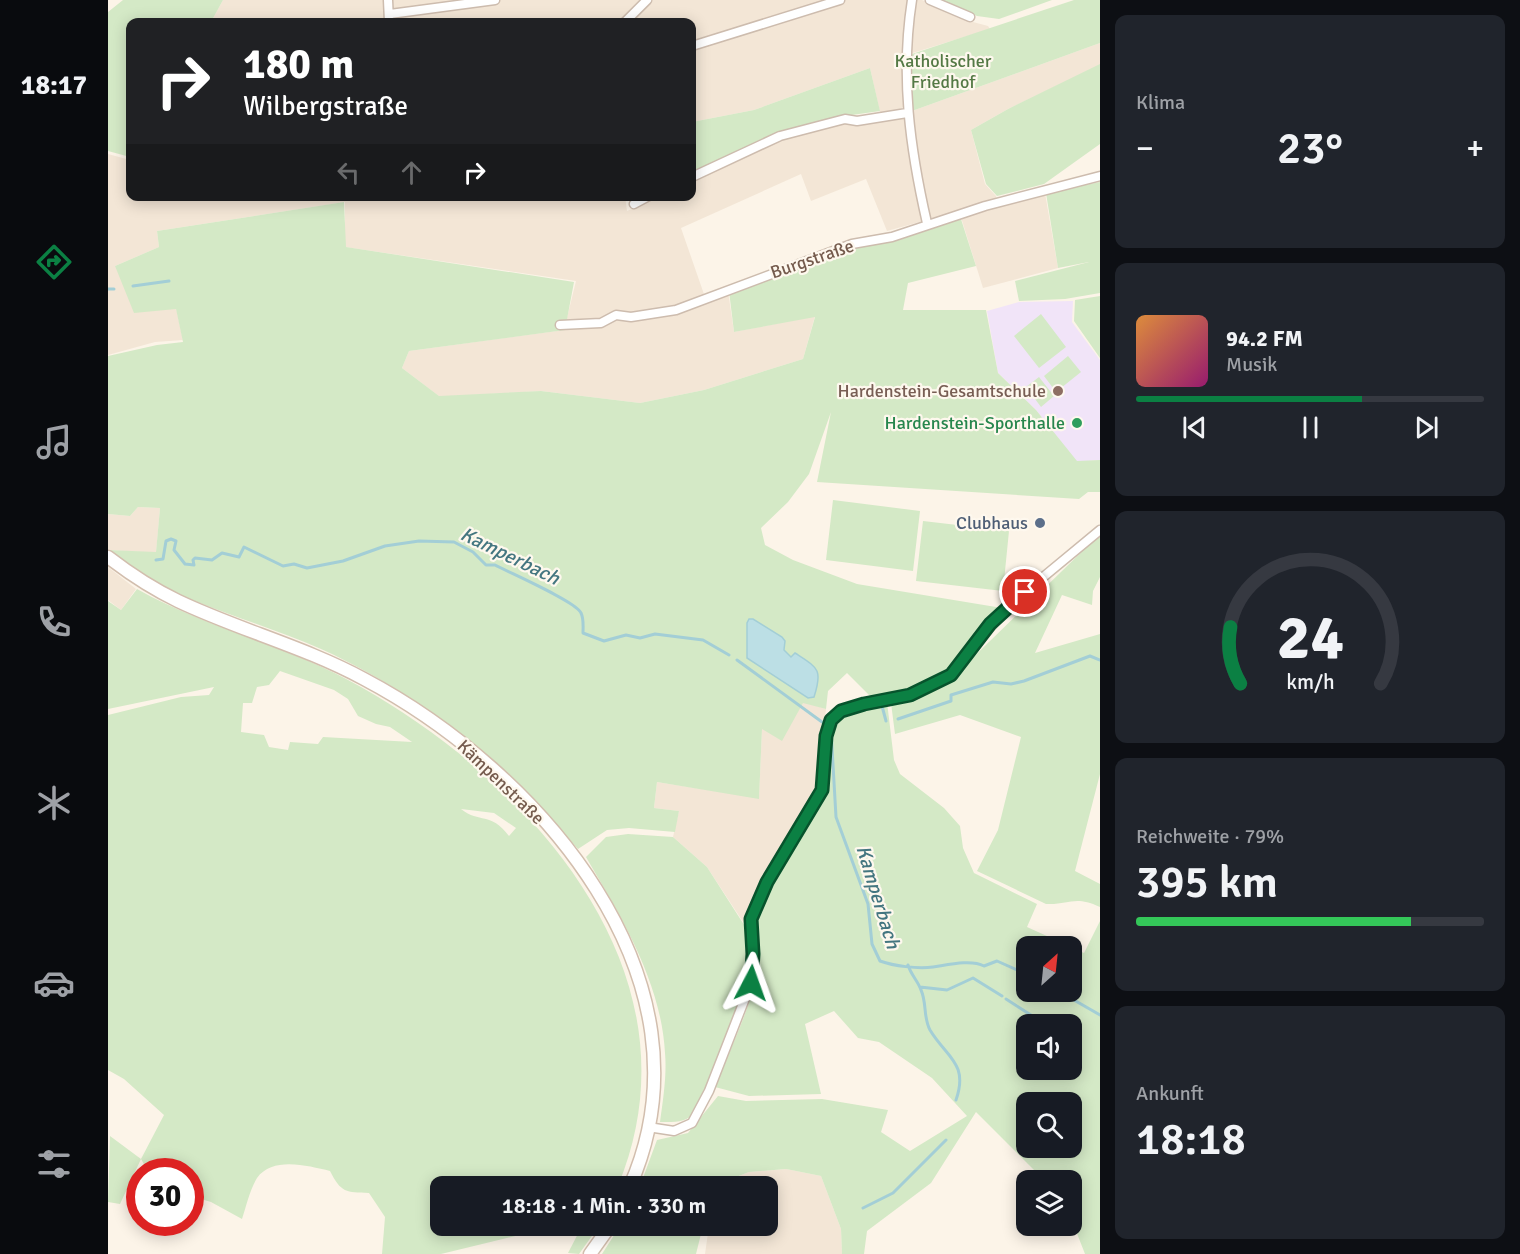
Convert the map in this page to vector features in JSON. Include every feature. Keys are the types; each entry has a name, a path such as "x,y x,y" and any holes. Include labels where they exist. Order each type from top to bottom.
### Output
{"street":[{"path":"388,0 389,18 495,0"},
{"path":"629,18 647,0"},
{"path":"696,45 840,0"},
{"path":"912,0 908,22 907,113 912,157 927,223"},
{"path":"930,0 970,18"},
{"path":"696,175 780,136 845,119 857,121 907,113"},
{"name":"Burgstraße","path":"560,325 601,323 616,315 632,317 676,310 852,244 892,237 927,223 1100,176"},
{"path":"634,204 640,201"},
{"path":"648,1127 674,1131 692,1123 709,1091 751,983 753,954 751,919 767,882 822,790 826,736 831,720 841,711 910,695 951,675 1007,607 1100,530"},
{"name":"Kämpenstraße","path":"108,557 138,580 178,601 330,662 395,696 448,731 488,764 523,799 574,858 625,939 643,988 652,1033 654,1086 648,1127 633,1176"},
{"path":"590,1254 603,1236"}],"shaded area":[{"path":"223,0 922,0 988,26 990,29 906,55 905,106 898,110 880,112 870,68 754,110 696,121 696,18 213,18"},
{"path":"1100,43 1100,65 1008,109 971,130 985,184 996,196 998,207 1045,193 1058,268 983,288 959,211 887,231 866,179 811,201 801,174 681,228 706,300 728,291 734,332 815,316 803,359 704,390 640,403 541,391 440,397 402,368 409,351 564,330 576,281 345,247 345,202 157,231 159,247 115,266 176,308 183,340 155,342 108,355 108,154 126,159 126,201 626,201 627,211 649,201 696,201 696,179 773,143 846,120 912,111"},
{"name":"Hardenstein-Gesamtschule","path":"1073,301 1072,322 1100,360 1100,460 1077,462 1036,410 998,373 987,311 1019,302"},
{"path":"138,507 160,508 156,553 108,550 108,514 130,516"},
{"path":"108,567 136,589 121,610 108,600"},
{"path":"804,702 826,709 825,717 829,719 820,790 747,928 707,867 673,837 679,811 654,808 657,782 759,798 762,729"},
{"path":"786,1169 821,1176 841,1229 842,1254 705,1254 708,1236 778,1236 778,1176 739,1176 749,1172"}],"green space":[{"path":"123,0 223,0 213,18 126,18 126,156 108,151 108,12"},
{"path":"942,0 1052,0 999,19 977,16"},
{"name":"Katholischer Friedhof","path":"1074,0 1100,0 1100,43 912,111 912,54"},
{"path":"1100,64 1100,144 1044,184 997,196 986,184 971,130 1008,109"},
{"path":"870,68 880,111 845,116 782,131 696,172 696,121 754,110"},
{"path":"1100,182 1100,293 1065,299 1019,301 1015,281 1089,262 1058,268 1046,193"},
{"path":"344,202 346,247 574,282 565,330 409,351 402,368 439,396 541,391 640,403 704,390 803,359 815,317 734,332 729,291 853,245 960,216 976,266 908,283 903,310 986,310 998,373 1036,410 1077,461 1100,460 1100,492 1088,492 1079,499 817,482 831,412 809,474 788,502 761,528 765,545 793,560 857,584 1002,608 949,673 927,686 875,701 847,673 828,691 826,709 803,703 782,741 762,729 759,799 657,782 654,808 679,811 675,832 629,828 607,830 578,849 550,818 491,761 460,735 394,688 321,649 207,606 162,586 136,573 108,550 156,552 160,508 138,507 130,516 108,514 108,356 157,345 183,342 176,309 134,313 115,266 159,247 157,231"},
{"path":"1100,296 1100,358 1074,321 1075,300"},
{"path":"1041,314 1066,347 1039,368 1014,336"},
{"path":"1068,356 1081,372 1056,392 1044,376"},
{"path":"1039,377 1054,396 1041,407 1026,387"},
{"path":"833,500 920,511 913,571 826,560"},
{"path":"923,521 1009,531 1003,591 916,581"},
{"path":"1100,534 1100,577 1093,591 1092,605 1062,595 1035,653 1100,634 1100,774 1075,871 1100,884 1100,907 1078,901 1046,904 977,871 998,830 1021,737 960,715 895,734 891,703 928,692 953,677"},
{"path":"137,589 192,615 306,660 361,687 425,728 486,777 541,832 587,894 621,961 639,1033 639,1108 621,1176 430,1176 430,1236 516,1236 441,1254 382,1254 385,1217 369,1193 345,1190 330,1171 291,1164 272,1167 264,1171 255,1182 242,1219 204,1200 204,1158 142,1158 164,1115 124,1079 108,1070 108,715 181,697 209,695 214,687 108,709 108,601 121,610","holes":["280,671 334,690 348,699 358,716 390,727 412,742 323,737 318,744 290,742 288,750 269,747 264,735 241,732 243,703 252,703 257,687 269,685","461,809 494,813 516,828 509,836 496,823"]},
{"path":"887,702 894,760 900,774 944,808 960,826 963,848 974,873 1037,904 1027,927 1047,936 1016,936 1016,1002 1082,1002 1082,952 1084,953 1100,921 1100,1254 1085,1254 1078,1236 1082,1236 1082,1170 1034,1170 1022,1158 1082,1158 1082,1092 1016,1092 1016,1152 976,1112 931,1183 867,1231 864,1254 842,1254 841,1229 821,1176 786,1169 749,1172 739,1176 644,1176 657,1140 688,1133 718,1096 746,1101 822,1099 888,1110 881,1132 910,1151 967,1116 932,1078 879,1042 858,1038 834,1011 805,1024 821,1094 749,1096 715,1087 752,993 757,971 758,922 762,902 825,796 829,767 828,737 832,722 843,713"},
{"path":"628,834 673,837 707,867 748,931 751,955 748,980 698,1110 681,1121 660,1122 665,1061 662,1026 656,1000 637,950 586,857 606,837"},
{"path":"110,1136 140,1158 126,1158 126,1191 120,1204 108,1202"},
{"path":"577,1236 592,1236 579,1254 568,1253"},
{"path":"614,1236 700,1236 696,1254 602,1254"}],"water":[{"path":"749,619 753,619 782,637 785,641 784,650 791,657 795,653 813,666 818,675 814,697 808,698 747,658"}],"waterway":[{"path":"133,286 169,281"},
{"path":"108,289 114,289"},
{"name":"Kamperbach","path":"156,560 163,559 166,541 171,539 176,541 174,550 185,564 194,565 195,558 212,560 222,553 239,557 244,547 283,566 294,564 307,568 343,561 385,546 419,541 454,542 473,552 486,565 495,565 577,608 583,618 583,633 604,641 626,635 640,638 655,634 703,640 729,655"},
{"path":"898,719 951,701 951,695 993,682 1011,684 1024,681 1090,656 1100,660"},
{"name":"Kamperbach","path":"737,660 822,722"},
{"path":"876,705 882,706 886,721"},
{"name":"Kamperbach","path":"831,730 836,817 868,904 872,944 880,961 920,968 966,963 984,966 997,961 1016,970"},
{"path":"908,965 923,995 926,1020 930,1030 958,1069 960,1077 956,1100"},
{"path":"920,987 947,990 973,978 1002,996"},
{"path":"1006,999 1029,1014"},
{"name":"Kamperbach","path":"1077,1002 1100,1015"},
{"path":"863,1208 893,1193 946,1140"}],"place":[{"name":"Hardenstein-Gesamtschule","path":"1058,391"},
{"name":"Hardenstein-Sporthalle","path":"1077,423"},
{"name":"Clubhaus","path":"1040,523"}],"route":[{"path":"751,983 753,967 751,919 767,882 822,790 826,736 831,720 841,711 910,695 951,675 968,656 990,624 1025,592"}]}
